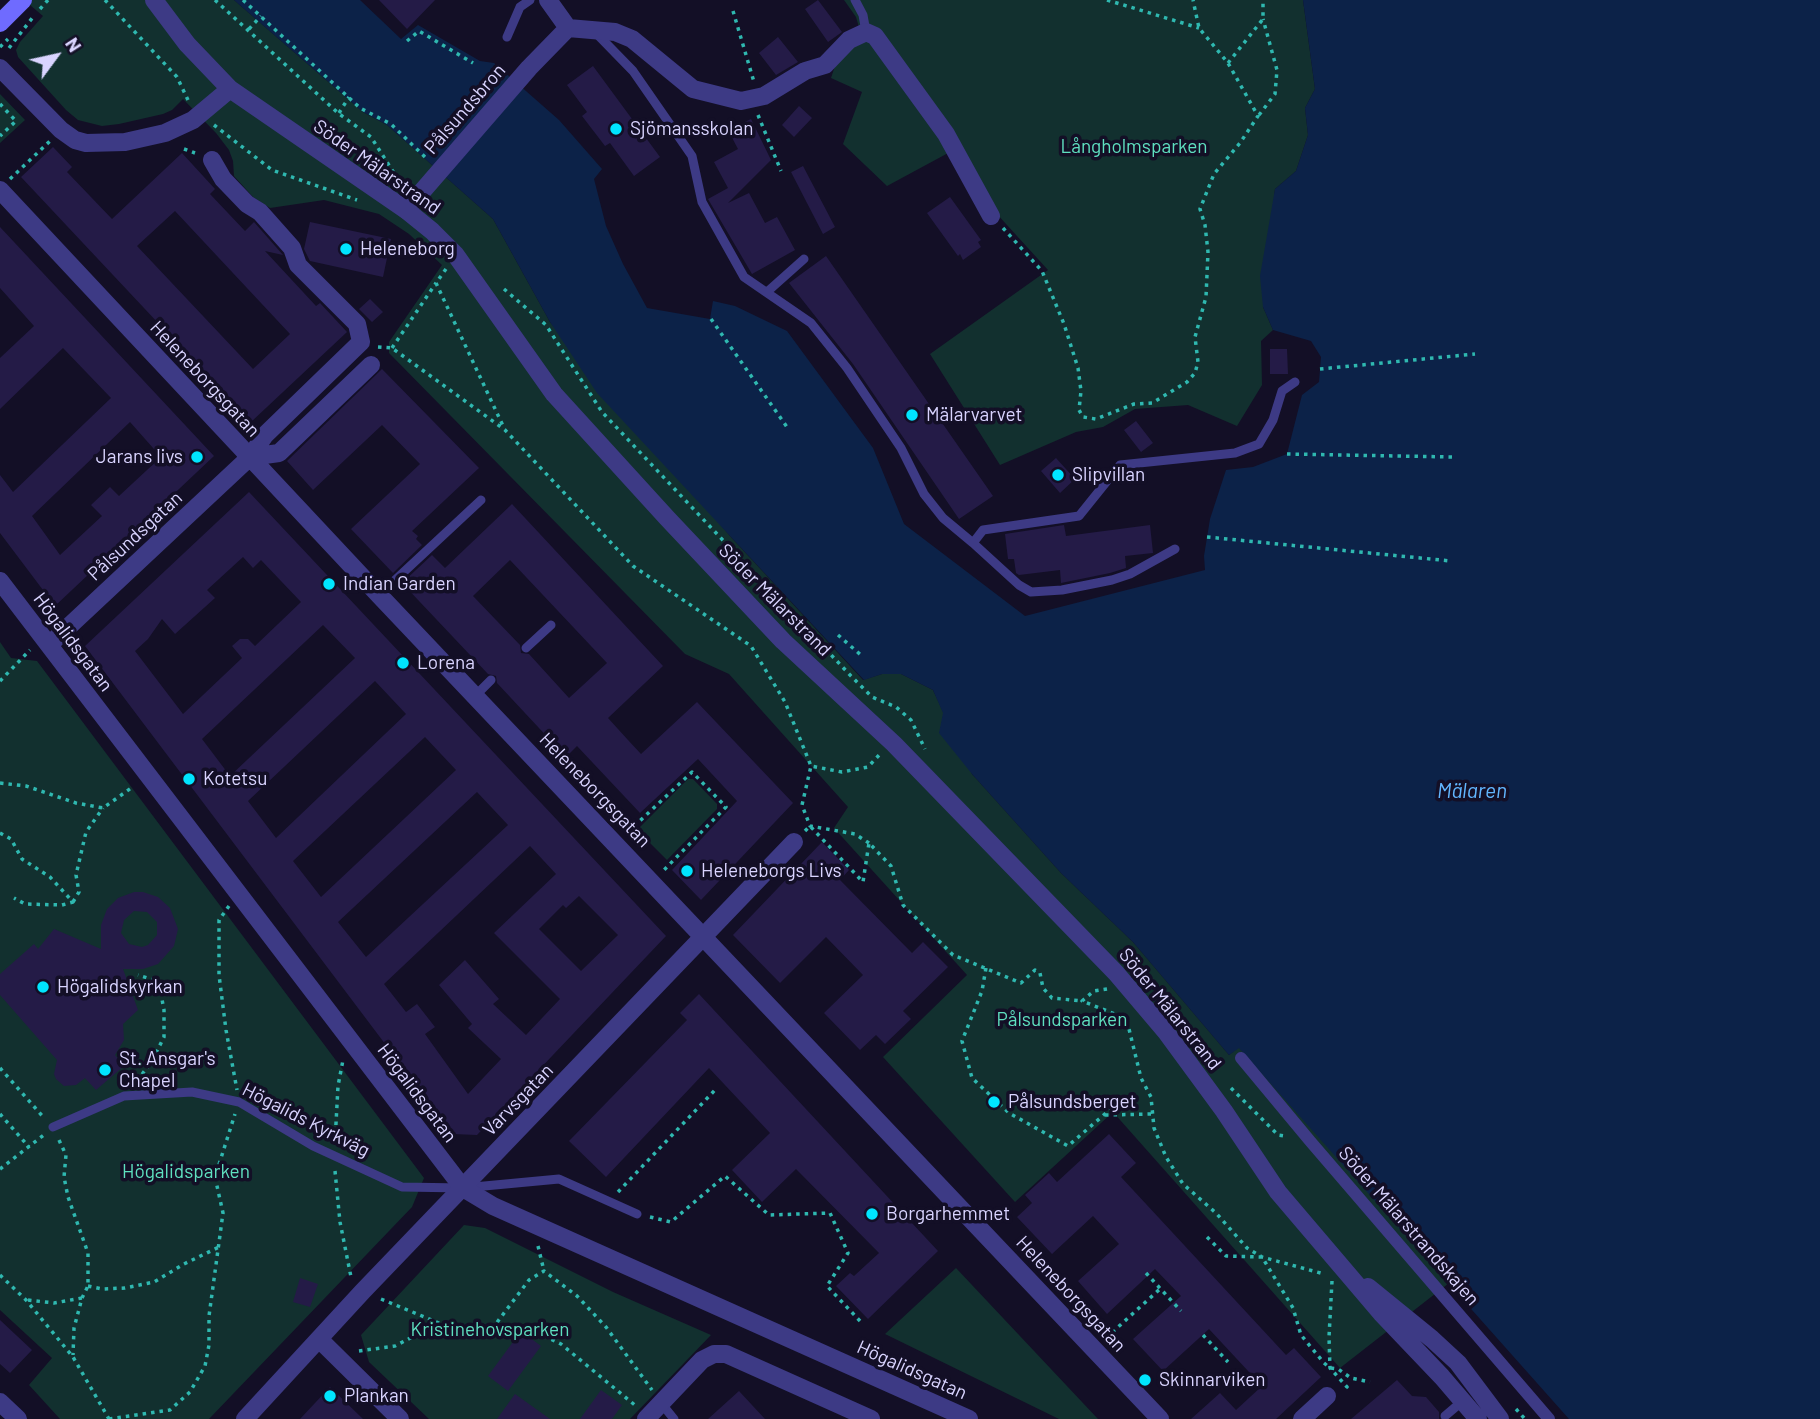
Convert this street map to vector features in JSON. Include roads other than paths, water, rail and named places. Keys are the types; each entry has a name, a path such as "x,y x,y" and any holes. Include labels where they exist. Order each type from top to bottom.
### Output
{"main road":[{"path":"0,23 23,0"}],"street":[{"name":"Söder Mälarstrand","path":"154,0 187,44 230,89 416,198 432,231 455,254 554,394 783,641 894,744 1116,973 1166,1032 1217,1101 1278,1192 1338,1263 1458,1363 1478,1419"},
{"path":"548,0 568,28 615,32 632,39 692,89 741,102 764,96 805,71 825,65 849,40 866,33 875,36 946,134 991,216"},
{"name":"Pålsundsbron","path":"416,198 529,68 568,28"},
{"path":"1,57 61,130 75,140 86,143 137,141 182,126 230,89"},
{"name":"Pålsundsgatan","path":"46,641 250,457 265,435 369,345 357,324 298,265 292,248 260,212 247,204 223,179 212,160"},
{"name":"Heleneborgsgatan","path":"0,190 1160,1419"},
{"name":"Pålsundsgatan","path":"250,457 278,453 370,365"},
{"name":"Högalidsgatan","path":"0,581 463,1188 493,1206 969,1419"},
{"name":"Varvsgatan","path":"245,1419 363,1291 794,842"},
{"name":"Söder Mälarstrandskajen","path":"1241,1058 1549,1419"},
{"path":"319,1339 400,1419"},
{"path":"652,1413 702,1360 714,1354 726,1354 872,1419"},
{"name":"Söder Mälarstrand","path":"1469,1395 1500,1419"},
{"path":"1301,1419 1327,1396"},
{"path":"0,1402 18,1419"}],"lane":[{"path":"507,37 520,7 530,0"},
{"path":"855,0 863,15 866,33"},
{"path":"594,31 633,71 692,156 702,202 744,277 811,323 847,368 901,448 924,494 943,518 1019,585 1031,592 1062,590 1112,580 1130,574 1175,549"},
{"path":"766,292 804,258"},
{"path":"973,543 984,530 1079,516 1120,465 1235,453 1258,444 1273,420 1282,391 1295,382"},
{"path":"379,594 481,500"},
{"path":"526,648 551,625"},
{"path":"475,695 491,680"},
{"name":"Högalids Kyrkväg","path":"53,1127 124,1096 191,1092 239,1102 313,1146 402,1187 463,1188 559,1179 637,1214"},
{"path":"1445,1416 1469,1395"},
{"path":"652,1413 674,1419"}],"water":[{"name":"Mälaren","path":"234,0 360,0 401,39 418,25 480,61 494,63 559,120 602,169 594,179 606,226 647,308 710,319 713,301 735,306 787,331 873,448 904,524 1025,616 1205,570 1204,556 1210,519 1226,470 1253,467 1287,454 1302,395 1319,382 1321,357 1311,341 1273,330 1263,307 1260,276 1275,189 1296,171 1308,135 1305,108 1315,89 1303,0 1820,0 1820,1419 1569,1419 1239,1048 1229,1055 1133,942 1061,873 972,774 939,733 943,713 933,690 901,674 882,674 864,680 597,393 550,322 493,219 387,125 363,112"}],"place":[{"name":"Sjömansskolan","path":"616,129"},
{"name":"Heleneborg","path":"346,249"},
{"name":"Mälarvarvet","path":"912,415"},
{"name":"Jarans livs","path":"197,457"},
{"name":"Slipvillan","path":"1058,475"},
{"name":"Indian Garden","path":"329,584"},
{"name":"Lorena","path":"403,663"},
{"name":"Kotetsu","path":"189,779"},
{"name":"Heleneborgs Livs","path":"687,871"},
{"name":"Högalidskyrkan","path":"43,987"},
{"name":"St. Ansgar's Chapel","path":"105,1070"},
{"name":"Pålsundsberget","path":"994,1102"},
{"name":"Borgarhemmet","path":"872,1214"},
{"name":"Skinnarviken","path":"1145,1380"},
{"name":"Plankan","path":"330,1396"}],"park label":[{"name":"Långholmsparken","path":"1134,147"},
{"name":"Pålsundsparken","path":"1062,1020"},
{"name":"Högalidsparken","path":"186,1172"},
{"name":"Kristinehovsparken","path":"490,1330"}]}
